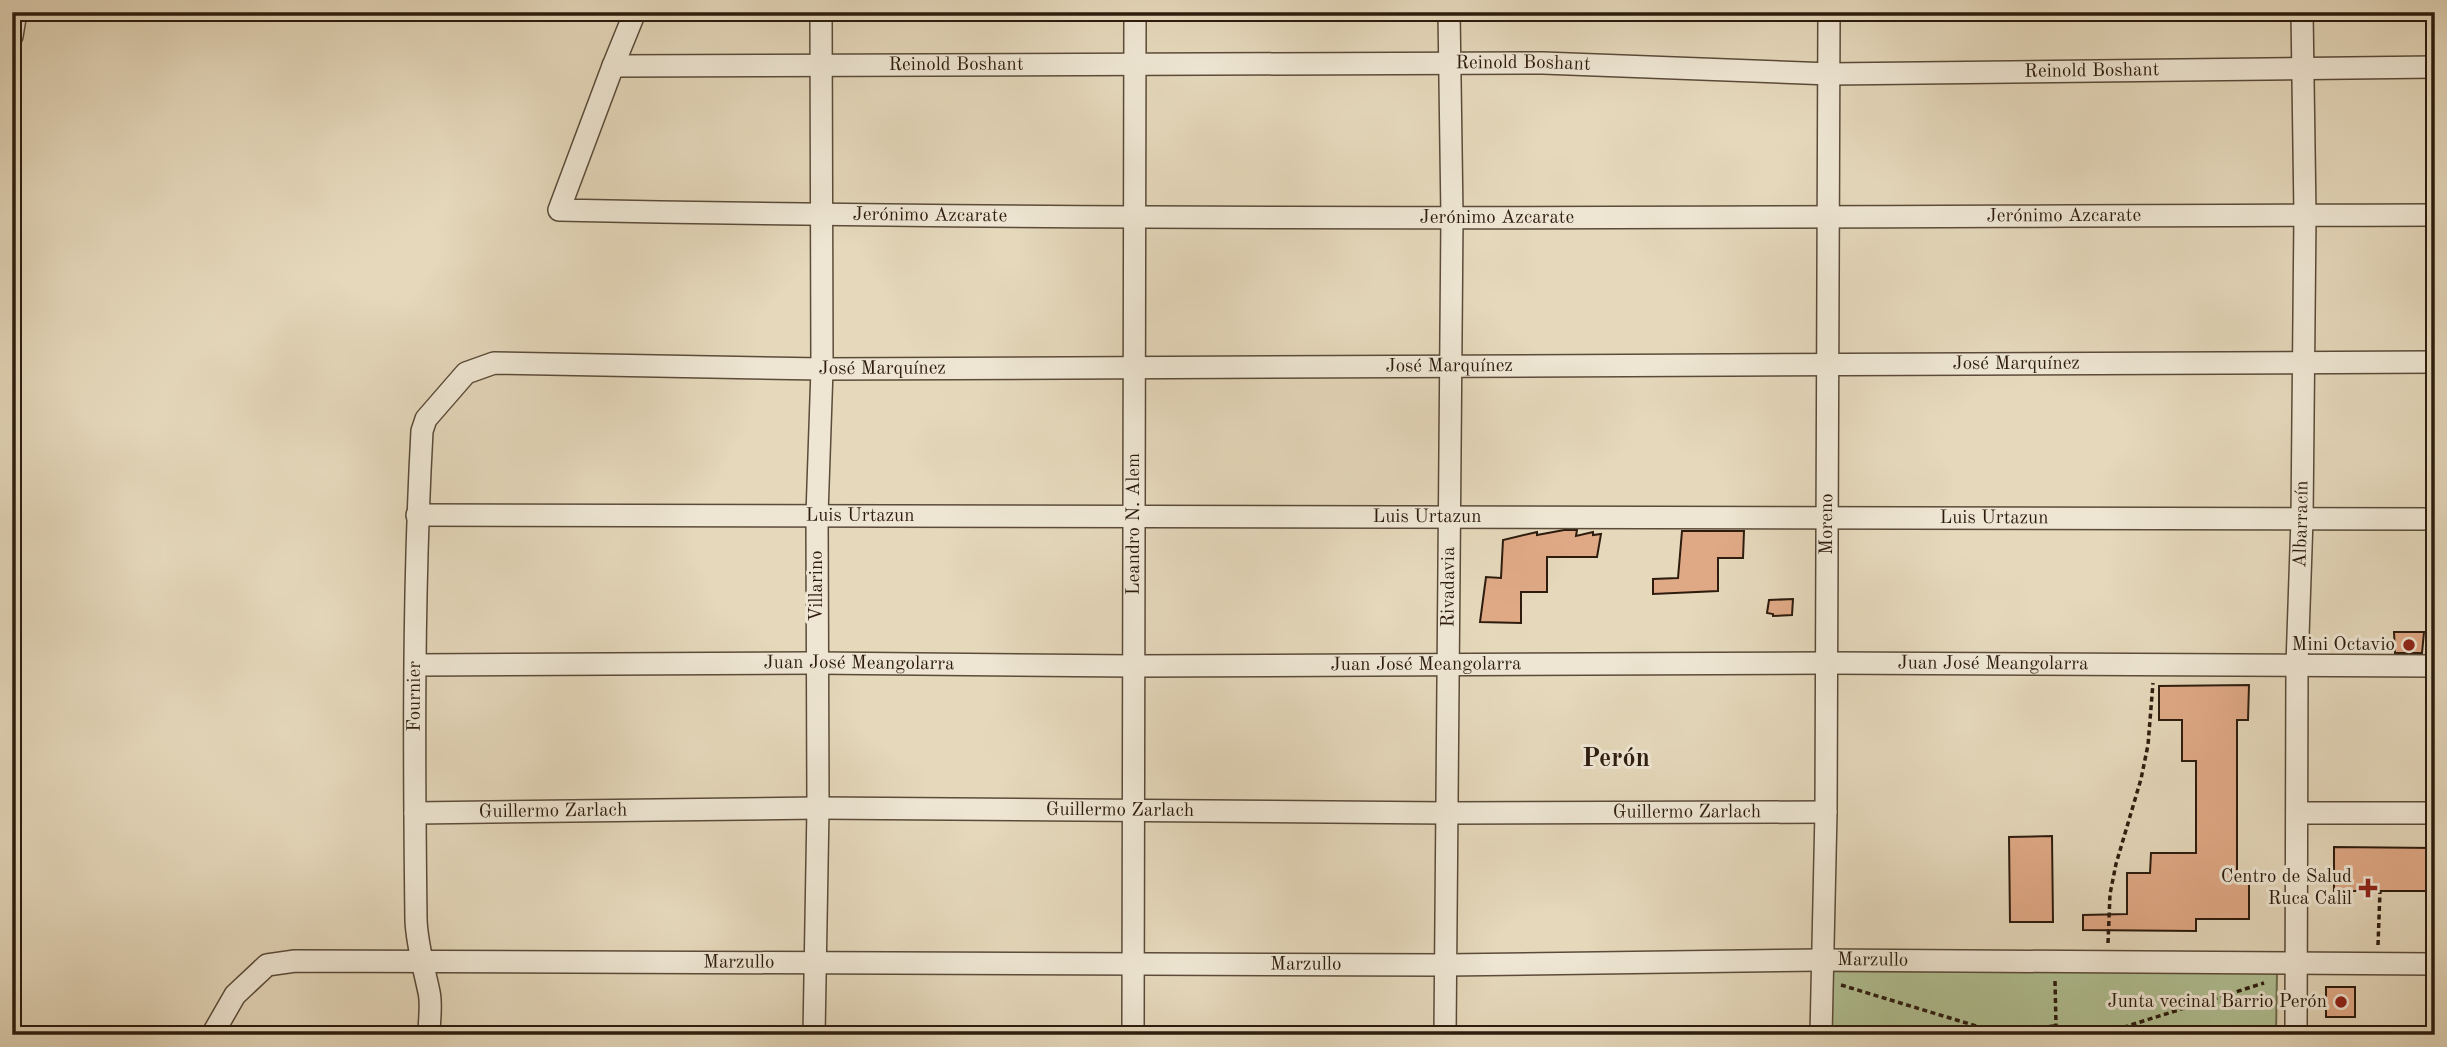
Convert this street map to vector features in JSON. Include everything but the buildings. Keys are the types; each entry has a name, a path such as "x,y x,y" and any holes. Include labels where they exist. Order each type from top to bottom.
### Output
{"street":[{"path":"12,36 16,12"},
{"path":"613,66 635,12"},
{"name":"Villarino","path":"814,1035 818,808 817,515 822,369 821,12"},
{"name":"Leandro N. Alem","path":"1133,1035 1135,12"},
{"name":"Rivadavia","path":"1445,1035 1452,217 1449,12"},
{"name":"Moreno","path":"1821,1035 1826,812 1829,12"},
{"name":"Albarracín","path":"2296,1035 2305,215 2302,12"},
{"name":"Reinold Boshant","path":"613,66 1449,63 1830,74 2435,67"},
{"name":"Jerónimo Azcarate","path":"613,66 559,210 823,216 1134,217 2435,215"},
{"name":"José Marquínez","path":"466,373 494,363 822,369 2435,362"},
{"name":"Fournier","path":"429,1035 430,994 421,962 416,928 417,515 422,431 426,419 466,373"},
{"name":"Luis Urtazun","path":"417,515 2435,519"},
{"name":"Juan José Meangolarra","path":"416,665 2153,663 2435,666"},
{"name":"Guillermo Zarlach","path":"415,813 818,808 1447,813 1826,812"},
{"path":"2297,813 2435,813"},
{"name":"Marzullo","path":"212,1035 235,995 267,965 295,961 1446,964 1822,970 2055,962 2435,964"}],"path":[{"path":"2109,962 2110,894 2148,745 2153,705 2153,663"},
{"path":"2378,964 2380,891"},
{"path":"2055,962 2056,1025"},
{"path":"1822,970 2006,1035"},
{"path":"2099,1035 2266,982"},
{"path":"2035,1035 2043,1028 2056,1025 2069,1030 2073,1035"}],"green space":[{"path":"1830,971 2277,972 2276,1035 1830,1035"}],"place":[{"name":"Mini Octavio","path":"2409,645"},
{"name":"Centro de Salud Ruca Calil","path":"2368,888"},
{"name":"Junta vecinal Barrio Perón","path":"2341,1002"}],"district":[{"name":"Perón","path":"1616,759"}]}
